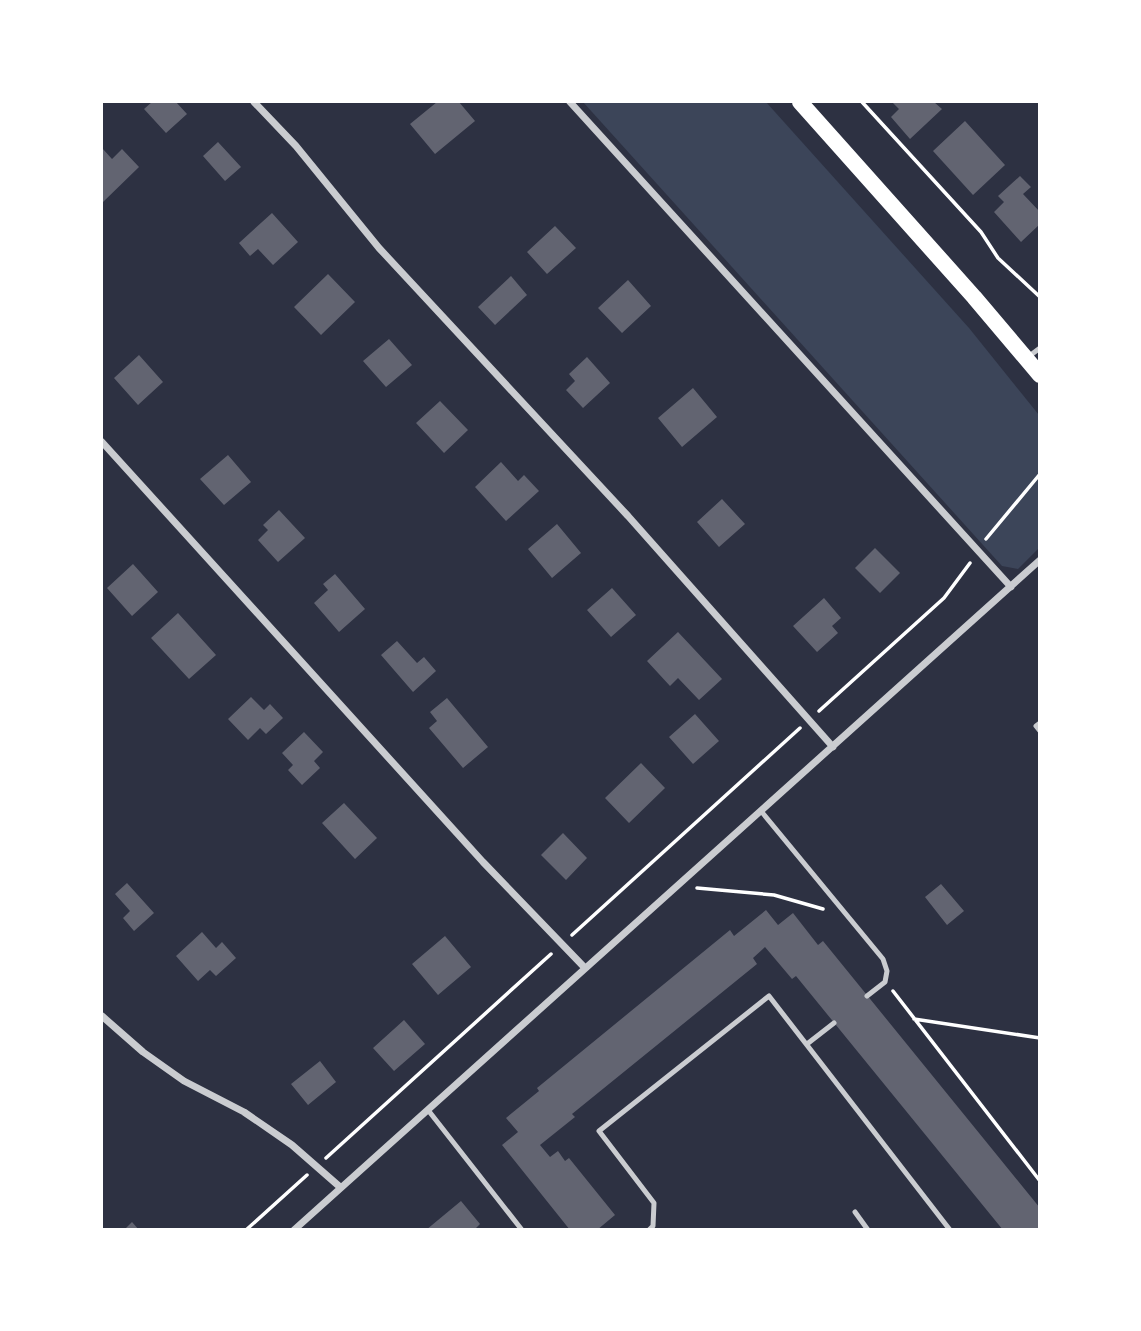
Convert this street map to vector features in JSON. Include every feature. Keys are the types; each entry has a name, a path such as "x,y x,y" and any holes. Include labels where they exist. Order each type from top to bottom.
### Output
{"main road":[{"path":"800,102 1040,375"}],"street":[{"path":"254,102 296,146 379,248 628,516 833,747"},
{"path":"570,102 1011,587"},
{"path":"102,442 483,862 585,968"},
{"path":"294,1230 1040,560"},
{"path":"102,1016 143,1052 184,1081 244,1112 318,1165 340,1187"}],"lane":[{"path":"1026,359 1040,348"},
{"path":"1040,723 1036,726 1040,731"},
{"path":"761,811 883,959 887,971 885,982 867,996"},
{"path":"649,1230 653,1226 654,1203 598,1131 769,996 950,1230"},
{"path":"807,1044 834,1023"},
{"path":"428,1110 523,1230"},
{"path":"855,1212 868,1230"}],"path":[{"path":"862,102 981,233 998,258 1040,297"},
{"path":"246,1230 944,598 977,550 1040,474"},
{"path":"677,886 774,895 848,917"},
{"path":"885,982 1040,1181"},
{"path":"914,1019 1040,1038"}],"shaded area":[{"path":"583,102 766,102 969,328 1039,415 1039,548 1018,569 1002,566"}],"building":[{"path":"152,102 176,102 187,114 166,133 144,109"},
{"path":"437,102 459,102 475,121 435,154 410,124"},
{"path":"892,102 934,102 942,109 910,139 891,117 899,109"},
{"path":"965,121 1005,165 973,195 933,151"},
{"path":"218,142 241,167 225,181 203,156"},
{"path":"102,148 112,159 122,149 139,167 102,203"},
{"path":"1020,176 1031,187 1023,194 1040,212 1040,224 1021,242 994,212 1004,202 998,196"},
{"path":"272,213 298,242 273,265 258,249 250,256 239,243"},
{"path":"555,226 576,248 547,274 527,252"},
{"path":"328,274 355,302 321,335 294,307"},
{"path":"511,276 527,295 495,325 478,307"},
{"path":"628,280 651,306 622,333 598,308"},
{"path":"389,339 412,365 386,387 363,361"},
{"path":"139,355 163,382 138,405 114,378"},
{"path":"587,357 610,383 583,408 566,390 575,381 569,374"},
{"path":"693,388 717,417 682,447 658,418"},
{"path":"440,401 468,430 444,453 416,423"},
{"path":"228,455 251,482 224,505 200,479"},
{"path":"501,462 518,481 524,475 539,491 506,521 475,487"},
{"path":"722,499 745,524 719,547 697,522"},
{"path":"279,510 305,538 278,562 258,540 268,530 263,525"},
{"path":"557,524 581,553 552,578 528,549"},
{"path":"875,548 900,573 880,593 855,568"},
{"path":"133,564 158,592 132,616 107,588"},
{"path":"335,574 365,609 339,632 314,603 328,590 323,584"},
{"path":"612,588 636,615 611,637 587,610"},
{"path":"824,598 841,618 832,626 838,633 817,652 793,626"},
{"path":"178,613 216,655 189,679 151,638"},
{"path":"678,632 722,679 699,700 678,678 670,686 647,661"},
{"path":"397,641 417,663 424,657 436,671 413,692 381,655"},
{"path":"251,697 264,710 270,704 283,718 266,734 260,728 248,740 228,719"},
{"path":"447,698 488,747 463,768 429,728 437,721 430,712"},
{"path":"695,714 719,741 693,764 669,737"},
{"path":"304,732 323,752 314,761 320,768 302,785 288,770 293,765 282,753"},
{"path":"641,763 665,788 629,823 605,798"},
{"path":"344,803 377,838 355,859 322,823"},
{"path":"563,833 587,858 566,880 541,855"},
{"path":"127,883 154,913 134,931 123,918 130,911 115,894"},
{"path":"941,884 964,911 947,925 925,897"},
{"path":"766,910 778,925 793,913 818,945 823,941 1040,1208 1040,1230 1003,1230 796,976 792,979 765,947 753,958 757,964 572,1114 575,1117 540,1145 550,1157 558,1151 565,1161 569,1158 615,1215 597,1230 570,1230 502,1145 518,1132 506,1118 539,1091 537,1088 730,930 734,936"},
{"path":"202,932 216,948 222,942 236,958 216,976 210,970 198,981 176,956"},
{"path":"445,936 471,967 438,995 412,964"},
{"path":"404,1020 425,1044 394,1071 373,1048"},
{"path":"320,1061 336,1082 308,1105 291,1084"},
{"path":"461,1201 480,1224 474,1230 426,1230"},
{"path":"132,1222 139,1230 124,1230"}]}
